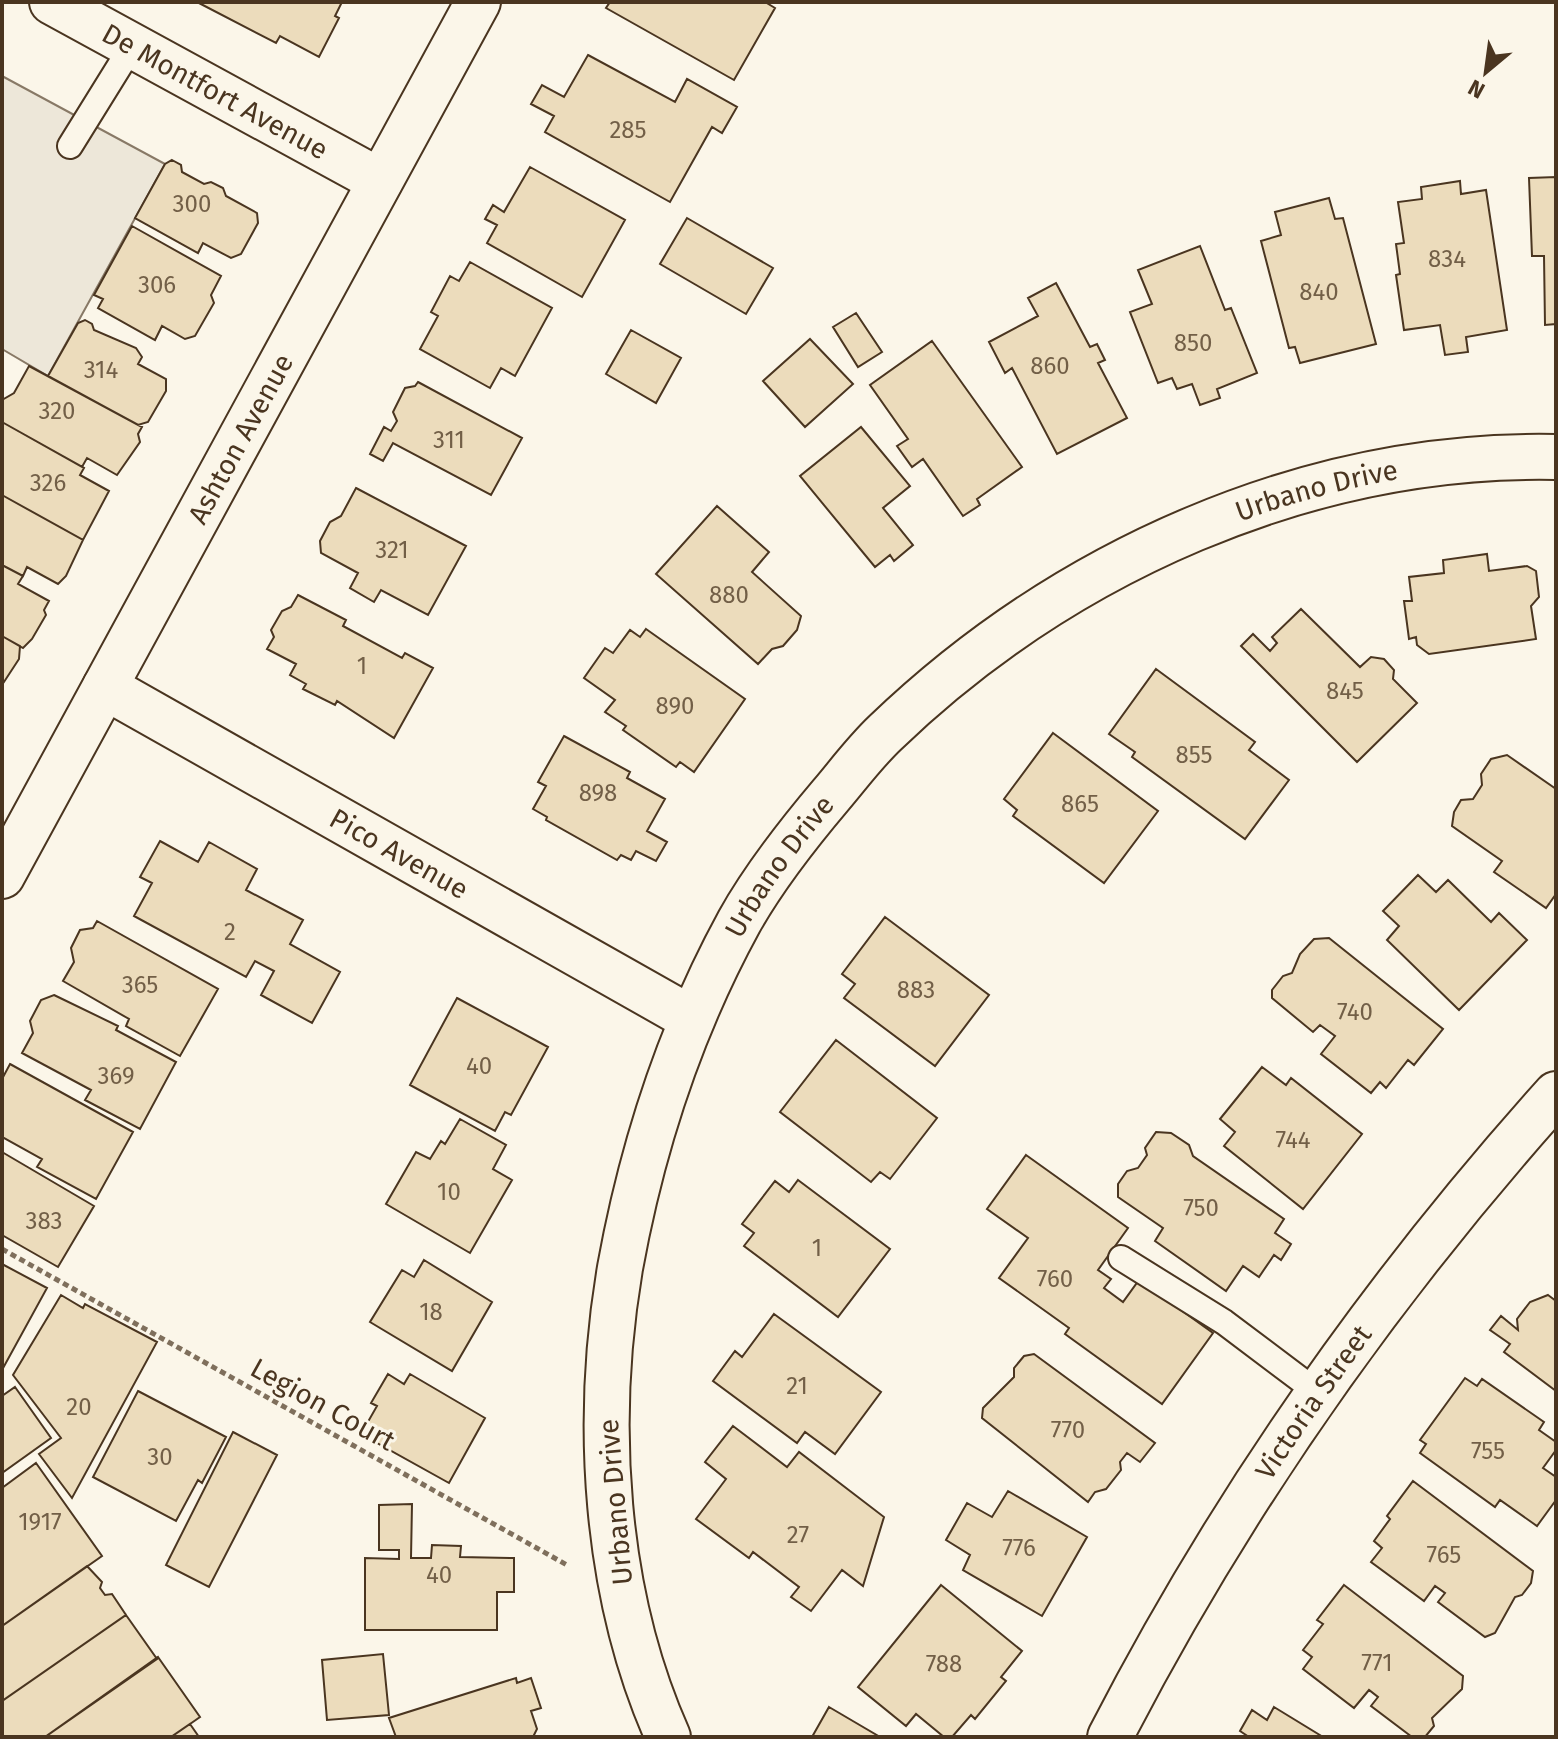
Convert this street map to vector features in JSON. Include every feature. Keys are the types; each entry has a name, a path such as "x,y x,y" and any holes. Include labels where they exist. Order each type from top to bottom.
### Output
{"street":[{"name":"De Montfort Avenue","path":"52,2 380,181"},
{"name":"Ashton Avenue","path":"2,876 478,2"},
{"name":"Urbano Drive","path":"668,1737 654,1706 623,1597 611,1496 606,1392 614,1306 631,1210 656,1117 692,1019 741,919 802,829 882,735 970,659 1080,585 1191,529 1308,488 1426,463 1556,457"},
{"name":"Pico Avenue","path":"105,687 692,1019"},
{"name":"Victoria Street","path":"1110,1737 1223,1537 1317,1392 1401,1280 1551,1108"}],"lane":[{"path":"70,146 132,46"},
{"path":"1121,1258 1224,1322 1317,1392"}],"path":[{"name":"Legion Court","path":"2,1249 623,1597"}],"shaded area":[{"path":"2,76 165,164 48,376 2,349"}],"building":[{"path":"197,2 342,2 335,16 339,18 319,57 280,36 276,43"},
{"path":"610,2 765,2 775,8 734,80 606,8"},
{"path":"588,55 675,102 687,79 737,107 722,133 712,127 670,202 545,132 554,116 531,104 542,85 564,97"},
{"path":"172,160 181,165 182,172 204,184 211,182 223,188 226,196 257,213 258,223 241,254 231,258 203,243 198,253 135,218 165,164"},
{"path":"530,167 625,220 582,297 487,243 497,225 485,219 493,205 504,212"},
{"path":"1556,177 1556,324 1545,325 1544,256 1532,256 1529,178"},
{"path":"1460,181 1461,194 1486,190 1507,330 1466,337 1468,352 1445,355 1440,325 1404,330 1396,275 1400,274 1396,244 1404,243 1398,202 1422,199 1421,187"},
{"path":"1329,198 1335,219 1343,218 1376,344 1300,363 1295,347 1289,348 1261,241 1281,235 1275,212"},
{"path":"687,218 773,268 746,314 660,264"},
{"path":"132,226 221,276 211,295 214,303 195,336 185,339 162,326 155,340 98,308 103,299 94,295"},
{"path":"1200,246 1225,310 1231,308 1257,373 1217,389 1220,398 1200,405 1192,384 1177,389 1172,378 1158,383 1130,312 1152,304 1138,270"},
{"path":"470,262 552,308 515,376 501,368 490,388 420,349 438,316 431,312 450,276 459,281"},
{"path":"1056,283 1090,347 1097,344 1105,360 1098,363 1127,418 1057,454 1012,368 1005,373 989,342 1038,316 1028,298"},
{"path":"856,313 882,352 858,367 833,327"},
{"path":"85,320 92,324 94,330 136,348 142,357 138,364 166,379 166,391 148,422 138,425 48,376 78,323"},
{"path":"631,330 681,358 656,403 606,374"},
{"path":"810,339 853,384 805,427 763,381"},
{"path":"932,341 1022,467 977,499 980,505 963,516 923,459 912,467 897,446 908,439 870,385"},
{"path":"29,366 142,427 138,434 140,442 117,475 87,458 82,467 2,422 2,400 14,393"},
{"path":"418,382 522,438 491,495 393,443 383,461 370,454 384,427 391,431 397,421 393,412 405,388"},
{"path":"2,422 84,468 80,475 109,491 83,540 2,495"},
{"path":"861,427 910,486 883,508 913,545 894,561 890,555 875,567 800,476"},
{"path":"356,488 466,546 428,615 381,590 374,602 350,588 358,573 321,553 320,541 330,522 341,516"},
{"path":"2,495 83,540 66,576 58,584 27,567 23,576 2,565"},
{"path":"717,506 769,552 752,572 801,616 797,630 783,646 772,649 758,664 656,574"},
{"path":"1487,554 1489,571 1527,566 1536,571 1539,597 1531,606 1536,639 1429,654 1417,645 1416,637 1409,639 1404,601 1412,601 1409,577 1444,573 1443,560"},
{"path":"2,565 23,576 18,584 49,601 44,610 46,615 23,648 2,636"},
{"path":"298,595 346,620 343,626 402,658 405,653 433,668 394,738 337,701 335,705 303,689 306,684 290,675 296,664 267,649 274,637 271,630 282,611 291,607"},
{"path":"1301,609 1360,667 1371,657 1384,659 1394,670 1393,679 1417,703 1357,762 1241,646 1253,634 1270,651 1277,643 1272,637"},
{"path":"646,629 745,699 694,772 680,762 676,767 623,730 626,726 605,712 615,700 584,678 605,648 613,653 630,630 640,637"},
{"path":"2,636 20,646 19,659 2,685"},
{"path":"1156,669 1255,742 1249,750 1289,780 1245,839 1132,757 1135,752 1109,734"},
{"path":"1053,733 1158,811 1104,883 1013,816 1017,810 1004,799"},
{"path":"564,736 630,772 627,778 665,799 647,831 667,842 656,861 636,851 631,860 621,855 617,860 546,820 547,817 533,809 546,786 538,782"},
{"path":"1507,755 1556,789 1556,894 1546,908 1494,872 1502,861 1452,826 1454,812 1461,800 1473,799 1482,785 1481,774 1491,759"},
{"path":"160,841 198,862 209,842 257,869 246,890 303,920 290,944 340,972 312,1023 261,995 274,971 255,961 246,977 134,916 152,883 140,877"},
{"path":"1418,875 1436,892 1448,880 1491,922 1499,913 1527,940 1459,1010 1387,940 1399,926 1383,911"},
{"path":"885,917 989,995 935,1066 844,998 855,984 842,974"},
{"path":"97,921 218,989 180,1056 126,1026 129,1019 63,981 74,962 71,948 80,930 93,928"},
{"path":"1329,938 1443,1029 1414,1065 1408,1060 1386,1088 1380,1082 1371,1093 1321,1054 1335,1036 1320,1025 1313,1032 1272,998 1272,990 1283,976 1292,973 1300,954 1314,939"},
{"path":"54,995 118,1026 116,1030 176,1062 140,1129 85,1100 91,1090 22,1053 33,1033 30,1021 41,1000"},
{"path":"457,998 548,1047 511,1115 505,1112 495,1131 410,1085"},
{"path":"836,1040 937,1118 890,1179 880,1172 871,1182 780,1112"},
{"path":"10,1064 133,1132 96,1199 37,1167 42,1159 2,1137 2,1079"},
{"path":"1262,1067 1286,1085 1291,1078 1362,1134 1303,1209 1224,1146 1235,1132 1220,1119"},
{"path":"460,1119 506,1145 493,1169 512,1180 470,1253 386,1204 416,1152 430,1159 441,1141 445,1144"},
{"path":"1156,1132 1171,1133 1189,1145 1193,1156 1284,1219 1275,1233 1291,1244 1281,1260 1274,1255 1259,1277 1243,1266 1226,1291 1155,1241 1163,1228 1118,1197 1118,1184 1127,1171 1138,1168 1147,1155 1145,1148"},
{"path":"2,1152 94,1206 58,1267 2,1235"},
{"path":"1026,1155 1128,1228 1098,1270 1111,1279 1104,1288 1123,1302 1139,1280 1213,1333 1162,1404 1065,1334 1069,1328 999,1278 1028,1238 987,1209"},
{"path":"798,1180 890,1249 838,1317 744,1246 754,1233 742,1224 775,1181 789,1192"},
{"path":"424,1260 492,1302 452,1371 370,1322 402,1270 414,1277"},
{"path":"2,1264 47,1288 2,1370"},
{"path":"61,1295 83,1308 85,1304 157,1342 72,1498 39,1454 61,1438 13,1375"},
{"path":"1548,1295 1556,1301 1556,1391 1504,1352 1510,1344 1490,1330 1501,1316 1518,1330 1517,1319 1530,1302"},
{"path":"774,1314 881,1392 835,1454 805,1432 797,1443 713,1381 735,1351 742,1357"},
{"path":"1034,1354 1155,1443 1140,1462 1127,1453 1120,1462 1121,1470 1106,1489 1095,1492 1088,1502 982,1418 983,1408 1014,1377 1014,1368 1024,1356"},
{"path":"388,1374 404,1384 410,1374 485,1418 449,1483 361,1434 377,1406 371,1403"},
{"path":"1465,1378 1477,1386 1482,1379 1544,1422 1539,1430 1556,1442 1556,1450 1543,1468 1556,1477 1556,1500 1537,1526 1500,1500 1495,1507 1420,1453 1426,1444 1420,1440"},
{"path":"15,1387 51,1438 2,1473 2,1396"},
{"path":"138,1391 226,1437 202,1483 198,1480 176,1521 93,1477"},
{"path":"733,1426 787,1467 799,1452 884,1517 863,1586 842,1570 811,1611 791,1597 799,1587 753,1552 749,1558 696,1519 726,1479 705,1462"},
{"path":"233,1432 277,1455 209,1587 166,1565"},
{"path":"36,1463 102,1556 2,1626 2,1488"},
{"path":"1413,1481 1533,1571 1531,1583 1522,1595 1515,1597 1495,1633 1485,1637 1438,1602 1445,1593 1435,1586 1424,1601 1371,1562 1382,1548 1374,1541 1390,1519 1387,1516"},
{"path":"1008,1491 1087,1537 1042,1616 963,1570 970,1555 946,1540 967,1503 992,1517"},
{"path":"412,1504 411,1558 431,1558 432,1545 461,1546 460,1557 514,1558 514,1592 497,1592 497,1630 365,1630 365,1558 399,1559 399,1550 379,1550 379,1505"},
{"path":"87,1566 102,1582 100,1588 105,1595 112,1594 126,1615 2,1701 2,1626"},
{"path":"941,1585 1022,1651 1001,1677 1006,1681 975,1719 971,1715 952,1737 944,1737 916,1714 906,1726 858,1687"},
{"path":"1344,1585 1463,1676 1462,1689 1432,1718 1434,1726 1425,1737 1412,1737 1371,1706 1378,1697 1369,1690 1354,1708 1303,1669 1312,1657 1303,1650 1323,1624 1317,1620"},
{"path":"126,1615 157,1659 45,1737 2,1737 2,1701"},
{"path":"383,1654 389,1715 327,1720 322,1660"},
{"path":"158,1657 200,1717 171,1737 45,1737"},
{"path":"516,1678 517,1683 531,1678 541,1708 531,1711 537,1729 533,1737 396,1737 389,1718"},
{"path":"829,1707 880,1737 812,1737"},
{"path":"1274,1707 1323,1737 1249,1737 1240,1731 1252,1710 1267,1720"},
{"path":"190,1724 199,1737 171,1737"}]}
